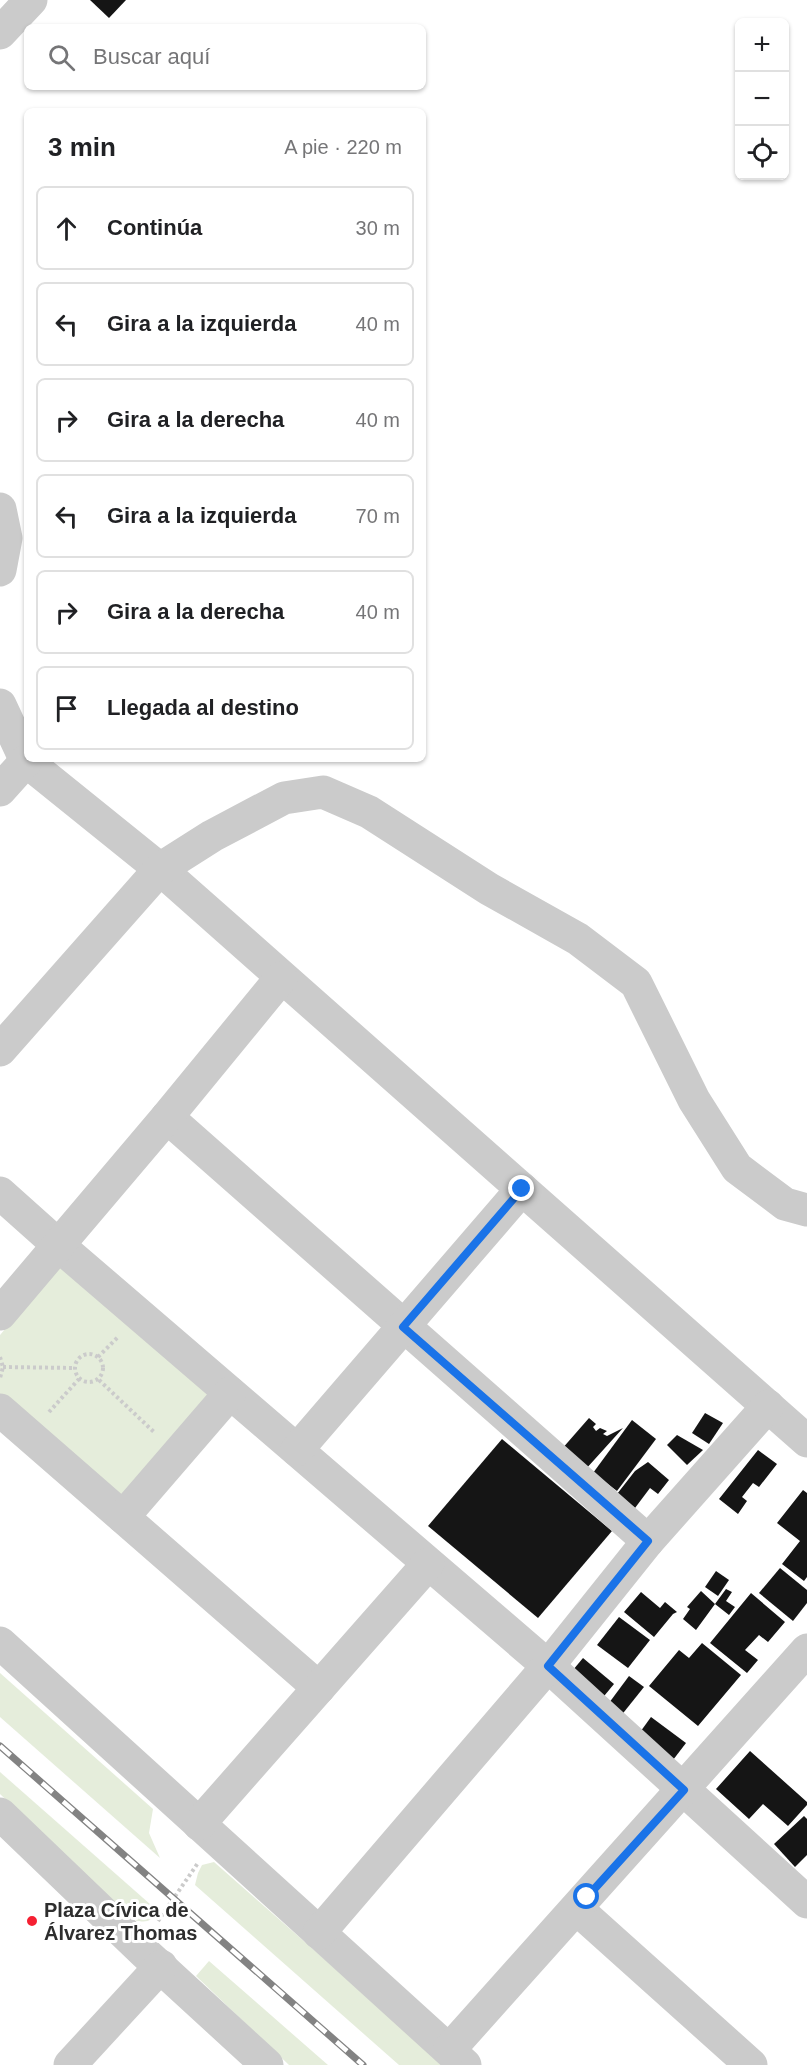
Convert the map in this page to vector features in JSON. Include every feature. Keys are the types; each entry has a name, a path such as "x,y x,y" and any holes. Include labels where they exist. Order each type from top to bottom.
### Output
{"street":[{"path":"0,33 31,0"},
{"path":"0,509 6,538 0,570"},
{"path":"0,705 24,756"},
{"path":"0,790 24,762"},
{"path":"28,762 160,869 807,1441"},
{"path":"0,1050 160,869 212,836 284,798 323,792 369,812 489,889 578,939 636,983 694,1100 737,1168 785,1204 807,1210"},
{"path":"0,1314 281,978"},
{"path":"167,1117 648,1541"},
{"path":"297,1450 522,1189"},
{"path":"0,1193 57,1245 548,1666 807,1902"},
{"path":"123,1517 230,1393"},
{"path":"319,1933 548,1666 648,1541 768,1406"},
{"path":"0,1410 319,1688"},
{"path":"201,1839 319,1688 428,1564"},
{"path":"0,1643 201,1839 319,1933 457,2058 577,1910 807,1650"},
{"path":"0,1814 267,2065"},
{"path":"577,1910 751,2065"},
{"path":"70,2065 161,1966"}],"path":[{"path":"98,1357 121,1333"},
{"path":"90,1353 98,1357 104,1368 103,1375 93,1383 85,1383 79,1379 75,1368 75,1362 81,1356 90,1353"},
{"path":"0,1357 3,1368 0,1378"},
{"path":"3,1368 75,1368"},
{"path":"45,1416 79,1379"},
{"path":"99,1380 157,1435"},
{"path":"156,1922 201,1839"}],"green space":[{"path":"63,1262 213,1391 119,1499 0,1396 0,1335"},
{"path":"0,1673 153,1809 149,1833 160,1858 0,1717"},
{"path":"0,1772 159,1912 148,1921 134,1920 0,1794"},
{"path":"214,1862 445,2065 399,2065 195,1885 202,1865"},
{"path":"209,1961 328,2065 289,2065 196,1976"}],"building":[{"path":"90,0 126,0 109,18"},
{"path":"705,1413 723,1423 709,1444 692,1433"},
{"path":"589,1418 596,1424 593,1427 596,1431 600,1428 607,1431 603,1434 607,1436 623,1428 585,1470 561,1450"},
{"path":"632,1420 656,1439 617,1491 593,1473"},
{"path":"677,1435 703,1450 687,1465 667,1445"},
{"path":"502,1439 612,1531 538,1618 428,1526"},
{"path":"758,1450 777,1464 759,1487 753,1483 742,1497 747,1501 738,1514 719,1499"},
{"path":"648,1462 669,1480 658,1494 650,1488 635,1508 617,1494 635,1471"},
{"path":"803,1490 807,1493 807,1577 804,1581 782,1564 800,1541 777,1523"},
{"path":"780,1568 807,1590 807,1603 793,1621 759,1593"},
{"path":"716,1571 729,1580 718,1596 705,1587"},
{"path":"726,1589 732,1592 726,1601 735,1607 729,1615 715,1604"},
{"path":"701,1591 715,1604 696,1630 683,1619 690,1609 687,1607"},
{"path":"641,1592 660,1608 665,1602 677,1612 654,1637 624,1612"},
{"path":"751,1593 785,1622 768,1642 759,1635 745,1650 758,1660 747,1673 710,1643"},
{"path":"619,1617 650,1640 628,1668 597,1645"},
{"path":"702,1643 741,1675 698,1726 649,1686 679,1650 689,1658"},
{"path":"583,1658 614,1684 600,1701 568,1676"},
{"path":"629,1676 644,1687 620,1717 606,1707"},
{"path":"651,1717 686,1743 673,1760 638,1735"},
{"path":"750,1751 807,1802 807,1805 788,1826 763,1804 749,1819 716,1789"},
{"path":"804,1816 807,1819 807,1855 795,1867 774,1844"}],"railway":[{"path":"0,1746 363,2065"}],"place":[{"name":"Plaza Cívica de Álvarez Thomas","path":"32,1921"}],"route":[{"path":"522,1189 403,1327 648,1541 548,1666 684,1790 587,1897"}]}
